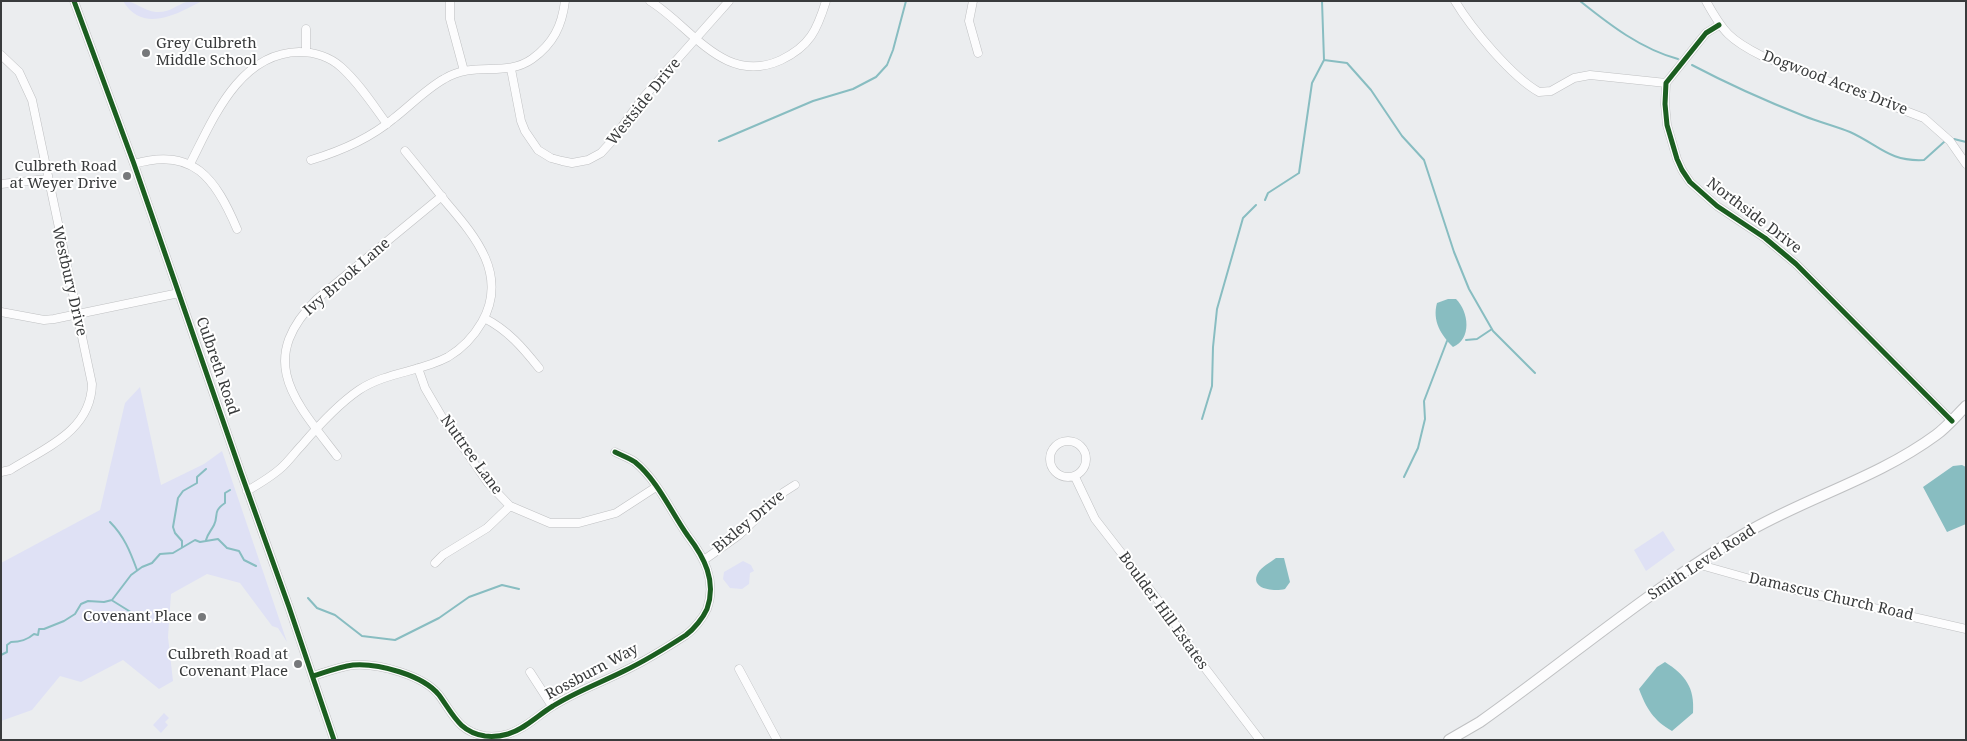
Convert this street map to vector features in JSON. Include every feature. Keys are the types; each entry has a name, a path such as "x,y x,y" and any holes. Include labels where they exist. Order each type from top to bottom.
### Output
{"main road":[{"name":"Smith Level Road","path":"1449,740 1480,722 1697,564 1752,529 1837,490 1900,458 1937,434 1966,406"}],"street":[{"name":"Culbreth Road","path":"74,1 134,164 334,740"},
{"path":"450,1 450,19 464,71"},
{"path":"311,160 354,144 387,124 444,79 475,68 511,69 531,60 553,40 558,30 565,1"},
{"path":"650,1 665,11 696,39 721,58 736,64 756,66 773,64 799,49 810,40 819,25 826,1"},
{"name":"Westside Drive","path":"511,69 521,121 538,150 551,158 572,163 588,160 601,152 611,142 642,99 729,1"},
{"path":"972,1 969,21 978,53"},
{"path":"1455,1 1474,27 1517,77 1539,92 1551,91 1574,78 1590,75 1666,83 1706,34 1719,25"},
{"name":"Dogwood Acres Drive","path":"1706,1 1719,25 1732,38 1762,56 1924,118 1950,141 1966,164"},
{"path":"306,29 306,52"},
{"path":"190,164 222,104 244,76 260,64 277,55 306,52 325,58 342,68 352,78 387,124"},
{"name":"Westbury Drive","path":"1,54 19,72 32,100 47,179 92,384 92,397 88,409 73,429 10,470 1,472"},
{"name":"Northside Drive","path":"1666,83 1667,125 1677,159 1690,182 1717,206 1765,238 1796,264 1952,421"},
{"path":"247,491 282,467 334,410 362,388 403,371 438,362 458,350 476,332 484,318 488,309 491,289 487,260 475,236 404,151"},
{"path":"134,164 160,158 176,159 190,164 216,188 229,209 237,229"},
{"path":"1,184 47,179"},
{"name":"Ivy Brook Lane","path":"337,456 292,394 286,373 287,348 290,336 297,322 317,299 442,196"},
{"path":"1,312 44,320 179,294"},
{"path":"484,318 496,324 510,335 539,368"},
{"name":"Nuttree Lane","path":"418,368 425,388 442,417 488,483 510,506 550,523 579,523 616,513 656,487"},
{"path":"1068,441 1079,444 1086,453 1087,459 1084,470 1075,477 1064,478 1058,475 1051,466 1050,454 1053,449 1063,442 1068,441"},
{"name":"Rossburn Way","path":"313,676 355,665 365,665 408,674 428,684 439,695 458,723 470,731 484,736 508,734 552,706 626,670 688,634 707,610 710,582 704,560 656,487 633,461 615,452"},
{"name":"Boulder Hill Estates","path":"1075,477 1095,520 1168,613 1202,664 1260,740"},
{"name":"Bixley Drive","path":"704,560 739,535 784,492 795,485"},
{"path":"434,563 487,528 510,506"},
{"name":"Damascus Church Road","path":"1697,564 1768,584 1966,628"},
{"path":"739,669 777,740"},
{"path":"530,672 552,706"}],"shaded area":[{"path":"123,1 128,1 147,10 161,12 188,1 202,1 171,15 150,19 140,17 131,11"},
{"path":"140,387 161,485 204,464 222,451 287,642 278,628 272,626 240,583 207,574 171,594 168,637 173,681 159,689 123,660 81,682 60,676 32,710 1,721 1,563 100,510 125,403"},
{"path":"1663,531 1675,550 1646,571 1634,550"},
{"path":"743,561 751,565 754,571 750,573 749,584 742,589 730,588 723,579 724,572"},
{"path":"164,713 169,718 165,722 168,725 161,733 153,725"}],"water":[{"path":"1448,299 1456,299 1466,318 1466,332 1459,343 1453,347 1441,333 1436,316 1437,303"},
{"path":"1962,465 1966,467 1966,524 1947,532 1923,487 1953,466"},
{"path":"1276,558 1284,558 1290,582 1285,589 1264,588 1257,583 1258,573"},
{"path":"1665,662 1678,672 1687,683 1693,704 1693,713 1672,731 1660,723 1651,713 1639,689 1657,667"}],"waterway":[{"path":"719,141 813,101 853,89 876,77 887,65 893,50 906,1"},
{"path":"1265,200 1268,193 1299,173 1312,83 1324,60 1322,1"},
{"path":"1580,1 1639,43 1664,55 1678,59"},
{"path":"1324,60 1347,63 1371,90 1402,136 1424,160 1454,252 1469,289 1493,331 1535,373"},
{"path":"1692,65 1733,86 1810,118 1850,132 1885,152 1902,158 1924,160 1944,142"},
{"path":"1954,139 1966,142"},
{"path":"1202,419 1212,386 1213,347 1217,309 1243,218 1256,205"},
{"path":"1466,340 1477,339 1492,329"},
{"path":"1404,477 1418,448 1425,419 1424,401 1447,341"},
{"path":"182,547 182,541 175,533 173,527 178,498 183,491 197,483 197,477 206,469"},
{"path":"206,540 215,522 217,511 225,503 225,493 230,490"},
{"path":"110,522 126,544 137,570"},
{"path":"1,655 7,652 7,645 11,642 24,640 34,634 38,635 39,629 44,629 64,621 75,614 81,604 88,601 104,602 112,600 131,575 142,567 152,563 160,554 173,553 195,540 200,542 218,539 227,548 239,551 244,560 256,566"},
{"path":"308,598 317,608 335,615 362,636 395,640 439,618 469,597 502,585 519,589"},
{"path":"113,601 142,619"}],"cycle path":[{"path":"74,1 134,164 334,740"},
{"path":"1719,25 1706,33 1666,83 1667,125 1682,170 1690,182 1717,206 1765,238 1796,264 1952,421"},
{"path":"313,676 353,665 387,668 411,676 432,688 458,721 469,731 485,736 497,736 520,729 561,701 640,663 686,635 703,616 710,599 710,579 704,561 651,478 635,462 615,452"}],"place":[{"name":"Grey Culbreth Middle School","path":"146,53"},
{"name":"Culbreth Road at Weyer Drive","path":"127,176"},
{"name":"Covenant Place","path":"202,617"},
{"name":"Culbreth Road at Covenant Place","path":"298,664"}]}
